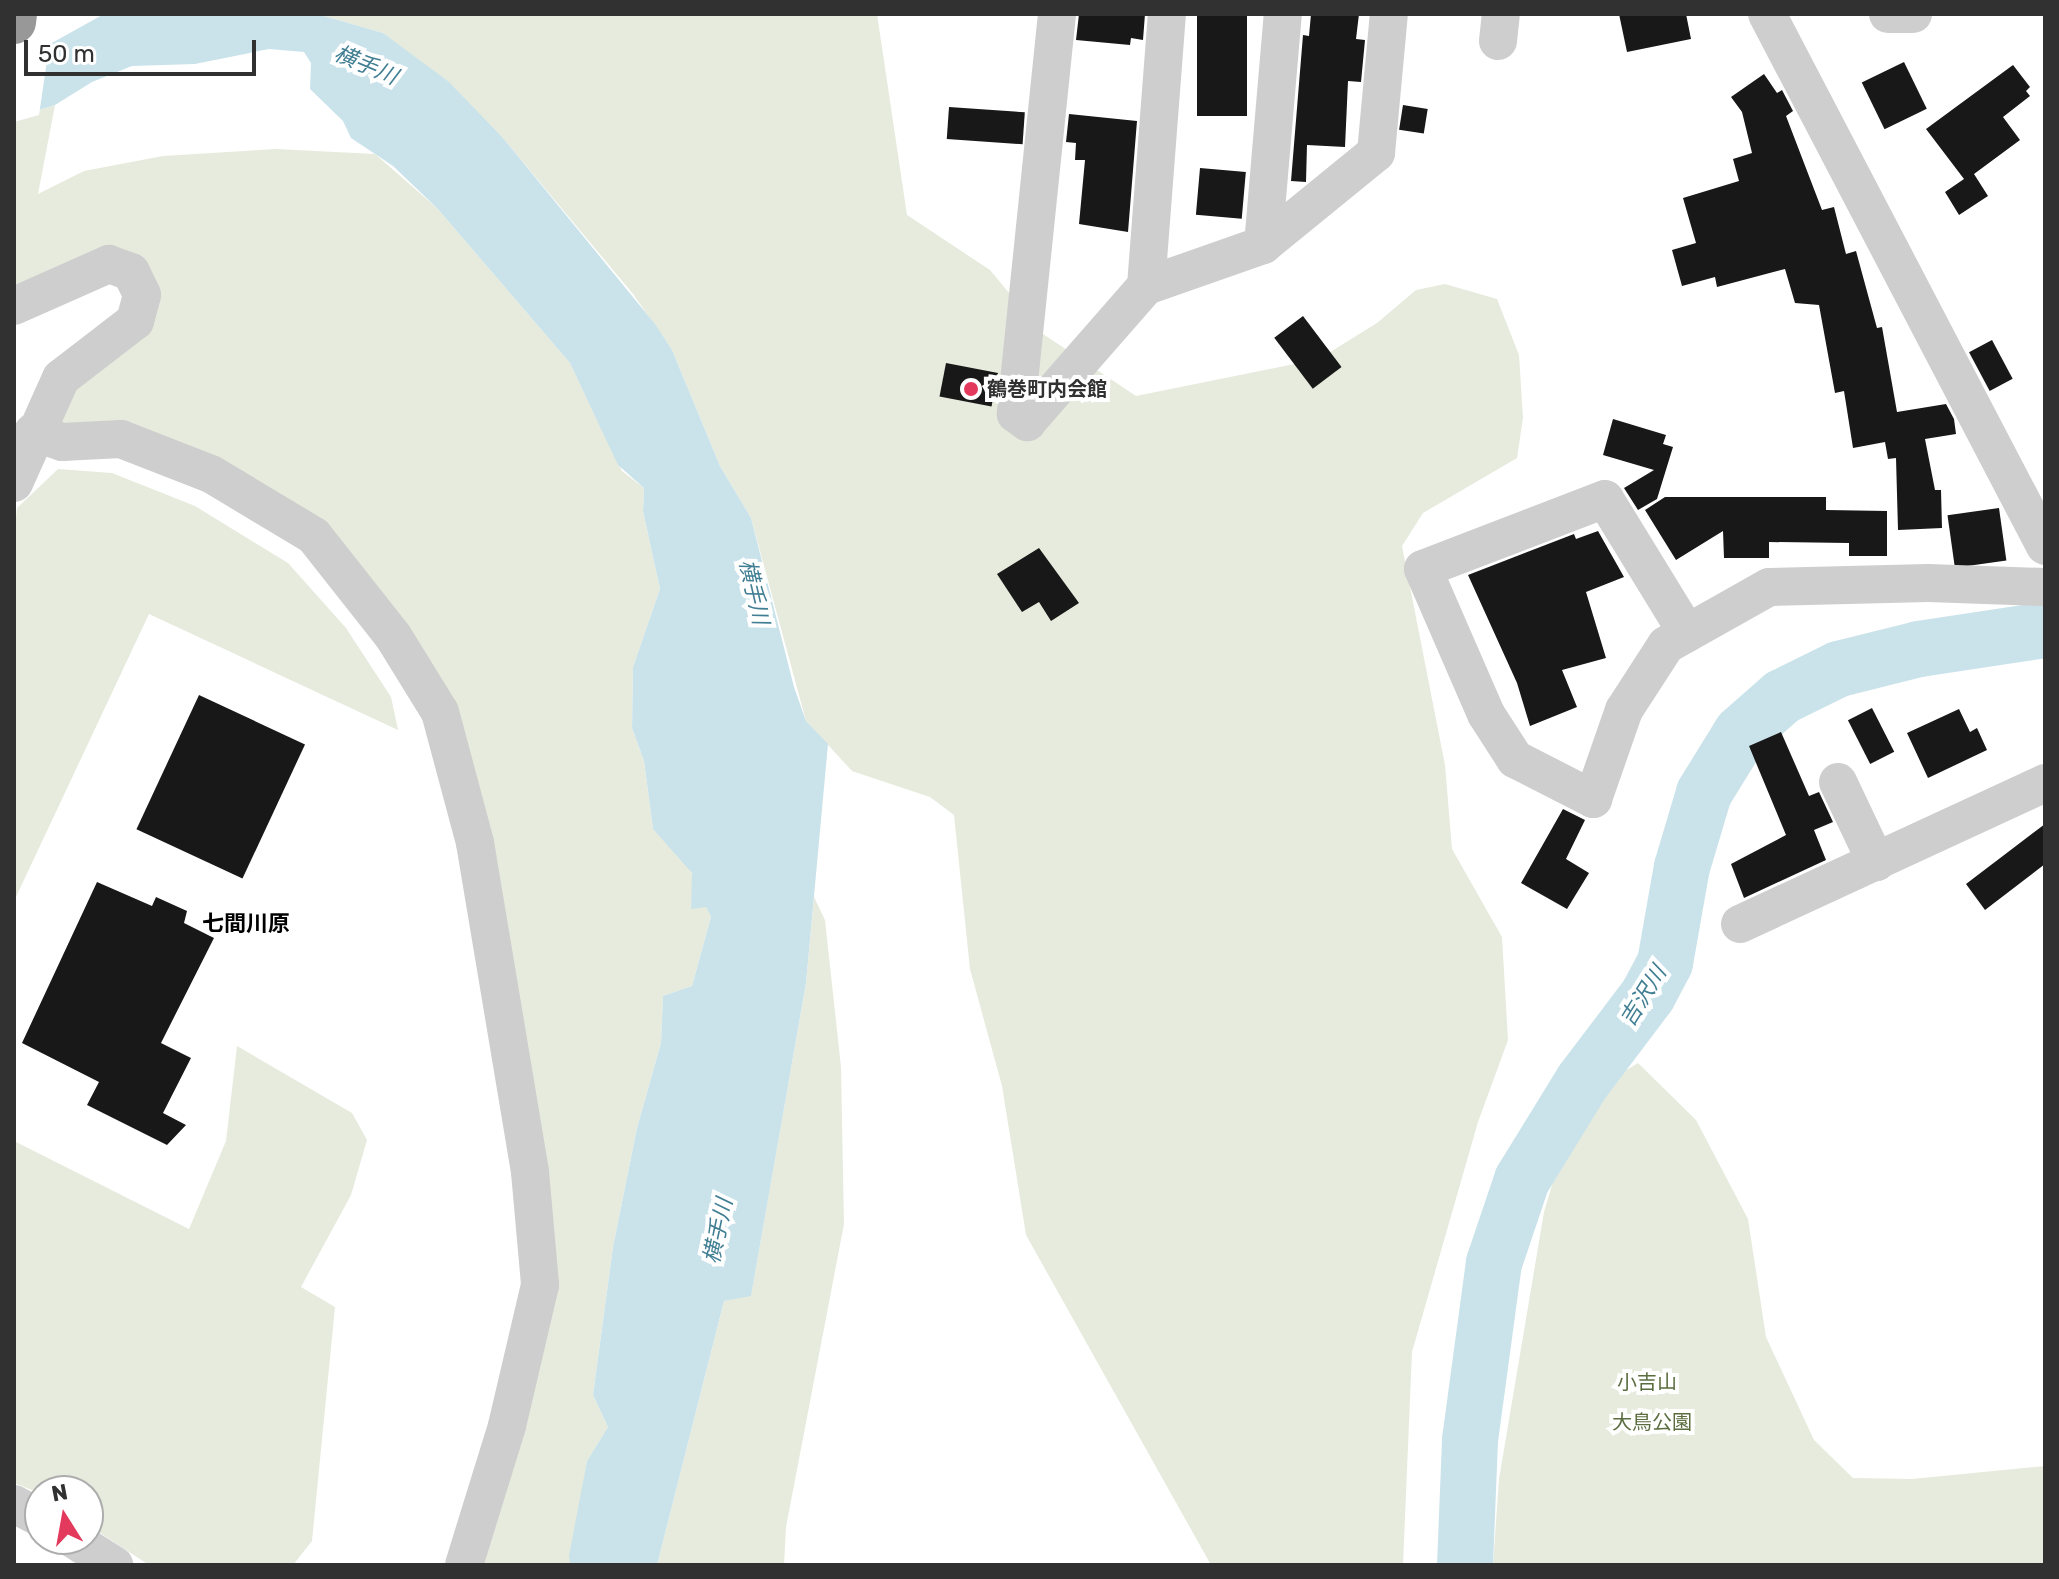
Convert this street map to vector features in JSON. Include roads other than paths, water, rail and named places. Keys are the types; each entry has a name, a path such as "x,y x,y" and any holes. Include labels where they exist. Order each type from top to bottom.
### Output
{"highway":[{"path":"14,22 15,14"}],"street":[{"path":"1057,14 1016,414 1027,422 1146,286 1263,245 1376,153 1389,14"},
{"path":"1146,286 1167,14"},
{"path":"1263,245 1283,14"},
{"path":"1888,14 1913,14"},
{"path":"1778,15 1810,87 2045,546"},
{"path":"14,306 109,264 131,272 142,295 135,321 61,378 33,432 14,483"},
{"path":"33,432 62,442 121,439 211,474 314,536 393,636 440,712 475,843 530,1172 540,1285 507,1426 464,1565"},
{"path":"1687,633 1605,499 1423,569 1486,714 1515,759 1593,799 1624,710 1666,645 1769,587 1928,583 2045,587"},
{"path":"1838,782 1876,862"},
{"path":"1740,924 2045,783"}],"water":[{"name":"横手川","path":"104,14 317,14 383,33 449,82 503,138 655,324 672,350 720,466 751,518 794,687 806,721 828,744 806,983 751,1296 724,1301 657,1565 570,1565 569,1556 587,1461 608,1427 593,1395 613,1247 637,1128 661,1043 663,996 692,986 711,917 706,907 691,909 692,873 653,829 644,761 632,728 633,667 660,589 643,511 644,488 618,465 570,363 437,208 393,166 351,138 343,121 310,89 311,63 304,52 269,49 195,64 132,66 92,82 55,105 14,118 14,64"}],"waterway":[{"name":"吉沢川","path":"1465,1565 1470,1440 1494,1263 1522,1180 1583,1081 1648,995 1665,963 1682,867 1704,793 1741,733 1782,697 1839,669 1919,649 2045,630"}],"place":[{"name":"鶴巻町内会館","path":"971,389"}],"district":[{"name":"七間川原","path":"246,924"}],"park label":[{"name":"小吉山","path":"1647,1382"},
{"name":"大鳥公園","path":"1652,1422"}]}
